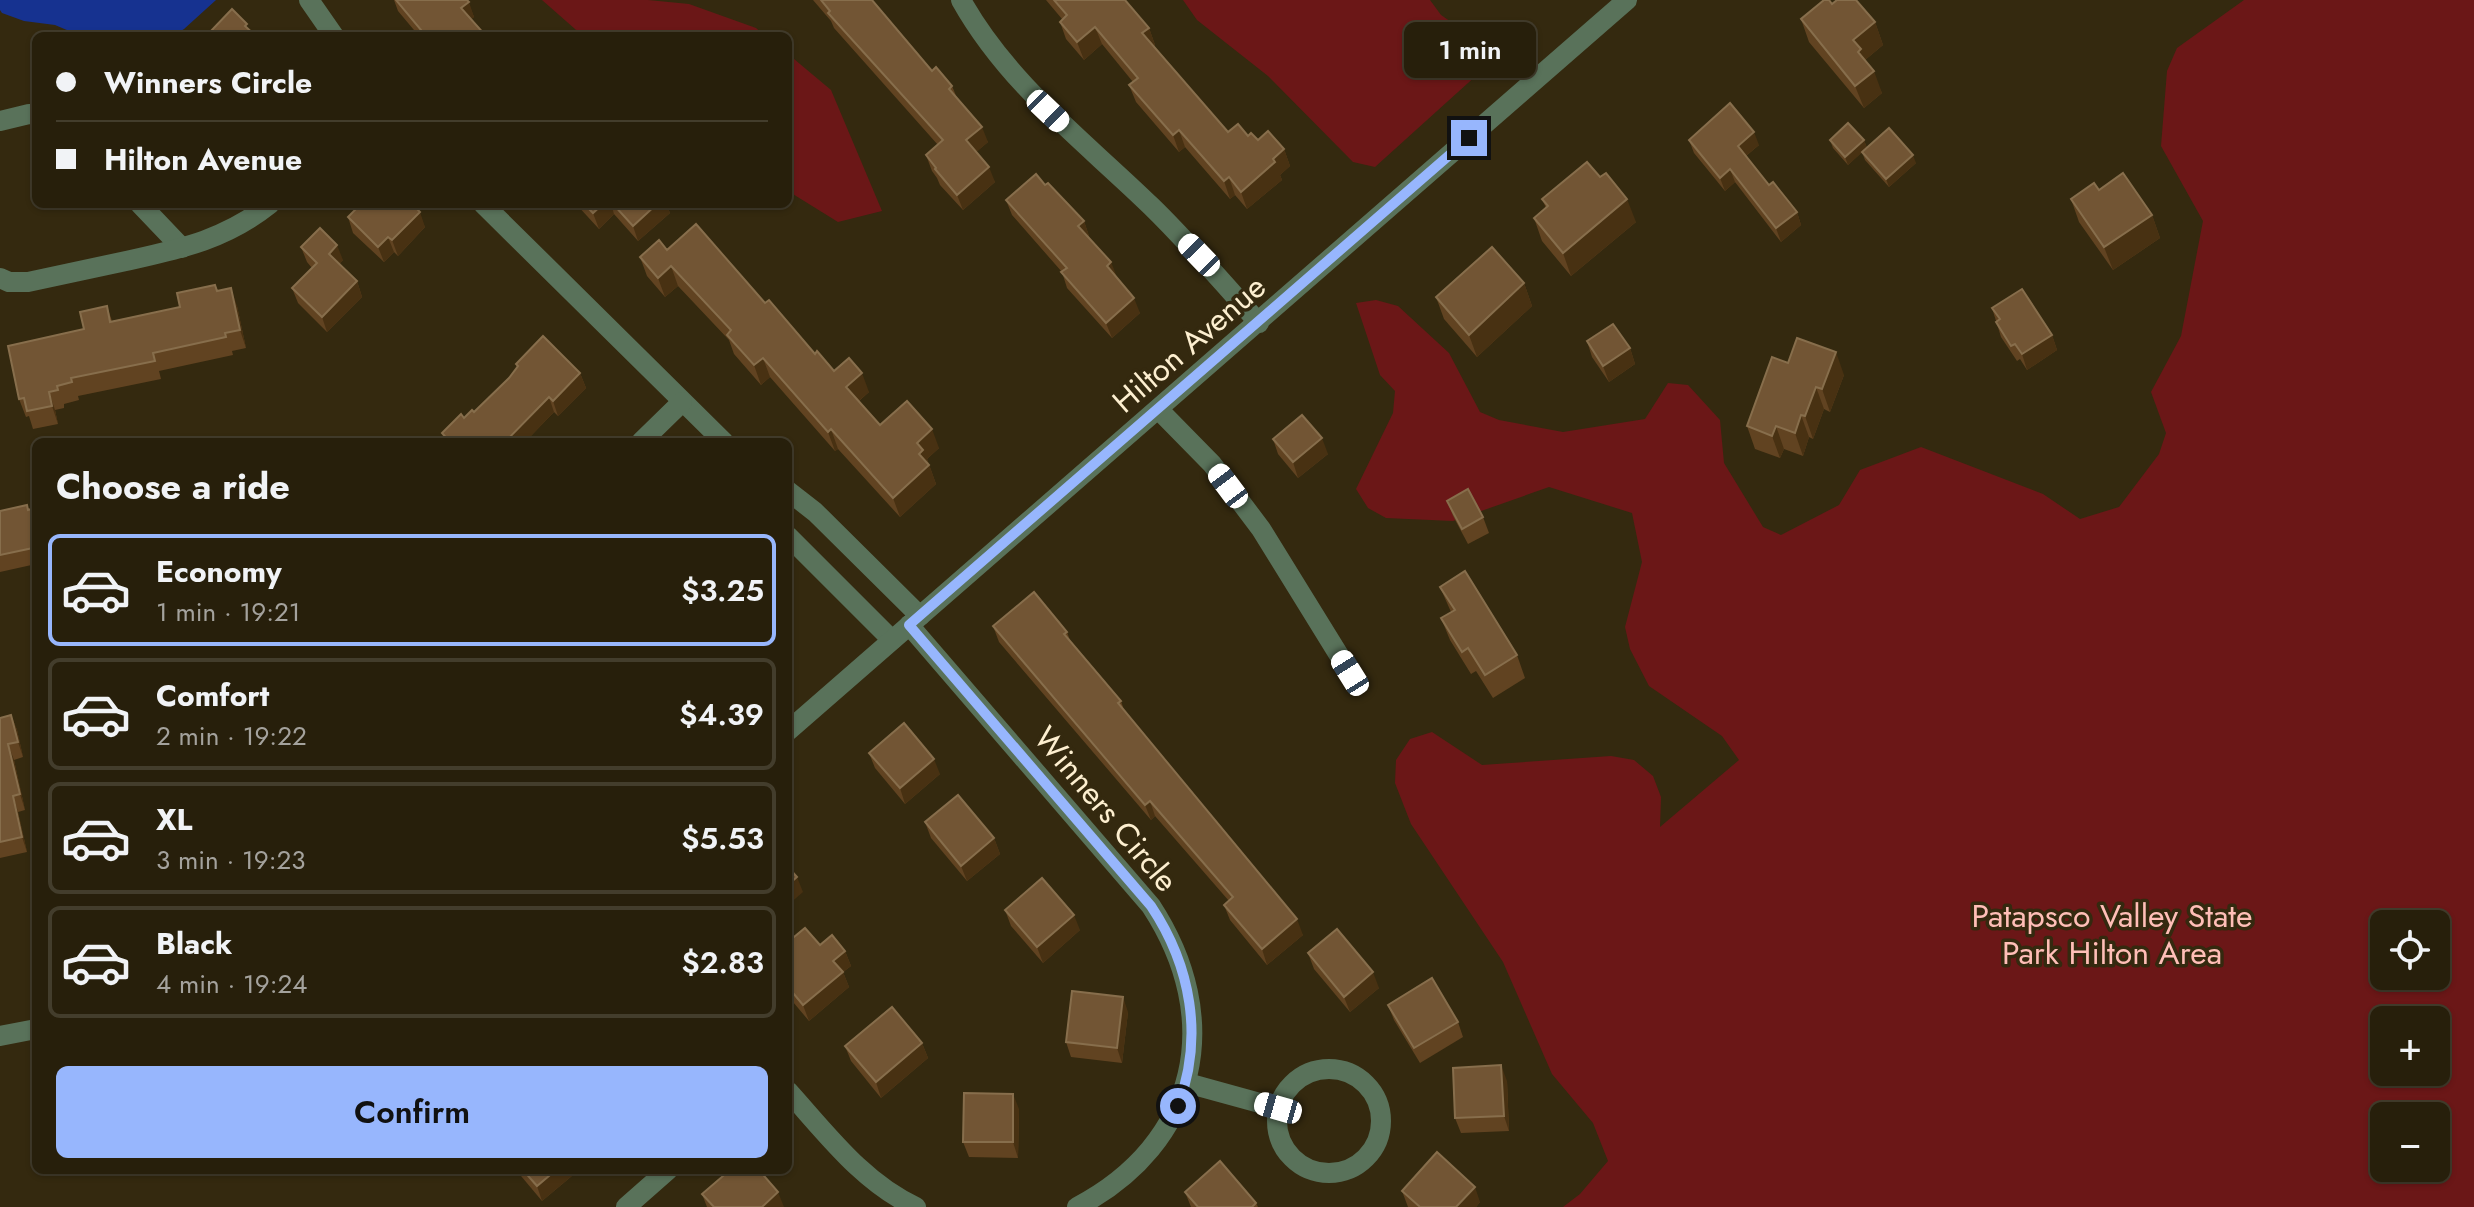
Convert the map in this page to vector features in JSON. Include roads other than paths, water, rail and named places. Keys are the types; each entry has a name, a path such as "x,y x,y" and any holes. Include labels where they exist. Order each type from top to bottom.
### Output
{"street":[{"path":"309,0 331,32"},
{"path":"961,0 998,57 1032,95 1151,206 1259,323"},
{"name":"Hilton Avenue","path":"792,728 1627,0"},
{"path":"0,121 32,114"},
{"path":"144,208 182,248"},
{"path":"0,278 9,282 28,282 182,248 214,239 240,226 265,208"},
{"path":"487,208 718,438"},
{"path":"645,438 682,402"},
{"path":"1159,410 1212,464 1261,529 1350,673"},
{"name":"Winners Circle","path":"792,494 815,512 915,620 1151,906 1174,946 1188,990 1192,1037 1187,1083 1178,1106 1151,1149 1116,1184 1077,1207"},
{"path":"792,540 892,640"},
{"path":"0,1036 32,1030"},
{"path":"1320,1069 1337,1069 1354,1075 1373,1092 1381,1117 1379,1134 1372,1150 1359,1163 1334,1172 1316,1171 1300,1164 1282,1144 1277,1126 1278,1108 1285,1092 1304,1075 1320,1069"},
{"path":"1187,1083 1278,1108"},
{"path":"792,1095 865,1174 916,1207"},
{"path":"626,1207 663,1174"}],"park label":[{"name":"Patapsco Valley State Park Hilton Area","path":"2112,934"}]}
